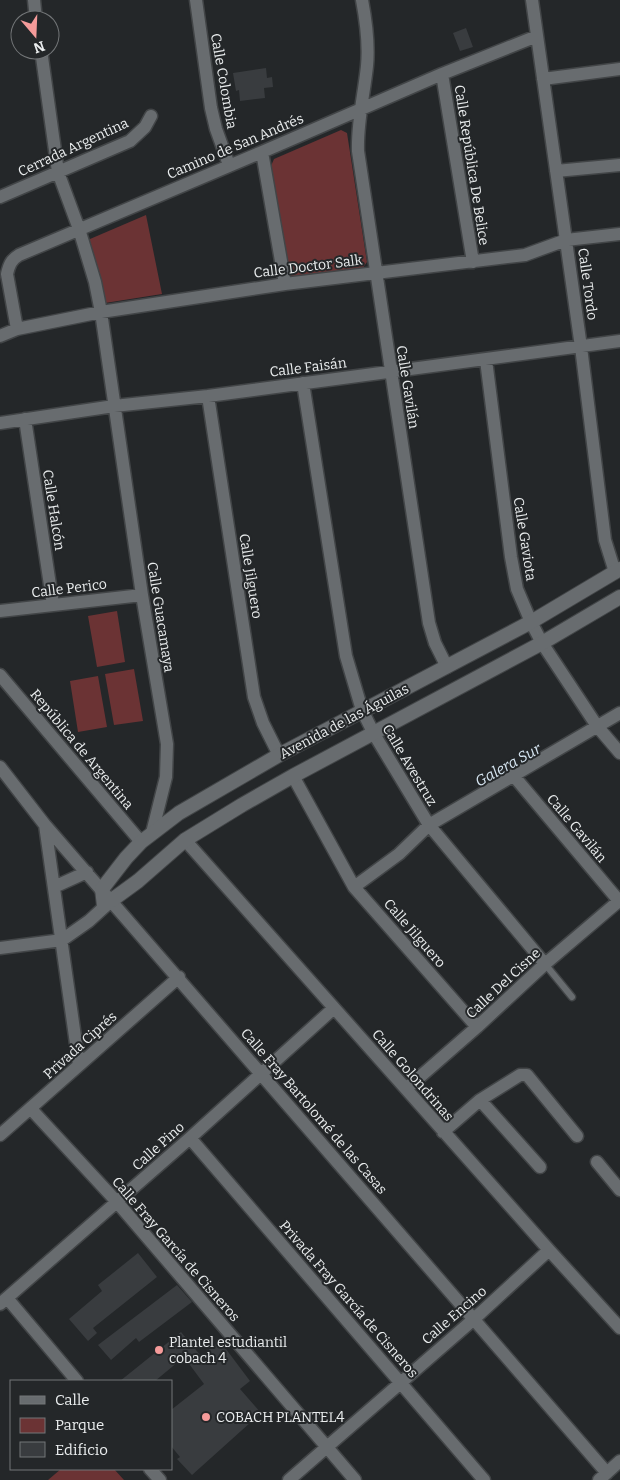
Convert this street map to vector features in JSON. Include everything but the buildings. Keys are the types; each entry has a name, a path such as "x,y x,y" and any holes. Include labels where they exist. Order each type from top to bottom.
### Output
{"street":[{"name":"Calle Colombia","path":"196,0 211,108 229,166"},
{"name":"Calle Gavilán","path":"362,0 367,65 360,108 358,151 429,623 435,643 447,667"},
{"name":"Calle Tordo","path":"532,0 582,347 605,540 617,571"},
{"name":"Camino de San Andrés","path":"17,329 7,274 8,266 19,255 262,152 360,108 537,36"},
{"name":"Calle Guacamaya","path":"42,60 58,172 80,229 101,312 142,595 167,744 166,777 152,833"},
{"path":"543,79 620,69"},
{"name":"Calle República De Belice","path":"442,74 473,262"},
{"name":"Cerrada Argentina","path":"0,197 130,141 140,133 151,116"},
{"path":"262,152 285,284"},
{"path":"556,171 620,165"},
{"name":"Calle Doctor Salk","path":"0,336 17,329 101,312 285,284 525,255 566,240 620,234"},
{"name":"Calle Faisán","path":"0,423 114,406 208,396 620,341"},
{"name":"Calle Gaviota","path":"486,360 511,557 517,589 542,643 597,726 620,753"},
{"name":"Calle Avestruz","path":"303,383 346,656 362,710 374,734 429,825 545,964"},
{"name":"Calle Jilguero","path":"208,396 254,697 263,723 279,755"},
{"name":"Calle Halcón","path":"25,419 53,605"},
{"name":"Avenida de las Águilas","path":"102,889 141,842 179,813 279,755 531,622 617,571"},
{"name":"Calle Perico","path":"0,611 142,595"},
{"name":"Avenida de las Águilas","path":"108,903 185,840 293,776 542,643 620,597"},
{"name":"República de Argentina","path":"0,675 141,842"},
{"path":"354,887 399,854 429,825 620,713"},
{"path":"0,767 45,825 102,889 108,903 89,921 62,940 0,948"},
{"name":"Calle Gavilán","path":"513,775 620,900"},
{"name":"Calle Jilguero","path":"293,776 354,887 477,1027"},
{"path":"45,825 79,1066"},
{"name":"Calle Golondrinas","path":"185,840 443,1132 620,1328"},
{"path":"54,887 87,872"},
{"name":"Calle Del Cisne","path":"406,1089 545,964 620,900"},
{"name":"Calle Fray Bartolomé de las Casas","path":"108,903 179,977 474,1319 603,1476"},
{"name":"Privada Ciprés","path":"0,1135 179,977"},
{"name":"Calle Pino","path":"4,1301 190,1138 334,1008"},
{"path":"443,1132 480,1100 518,1075 527,1075 577,1136"},
{"path":"480,1100 540,1167"},
{"name":"Calle Fray García de Cisneros","path":"31,1109 117,1202 355,1480"},
{"name":"Privada Fray García de Cisneros","path":"190,1138 484,1480"},
{"path":"598,1162 620,1190"},
{"name":"Calle Encino","path":"288,1480 474,1319 549,1250"},
{"path":"4,1301 76,1380"},
{"path":"603,1476 620,1462"},
{"path":"151,1470 160,1480"}],"lane":[{"name":"Calle Avestruz","path":"545,964 572,997"}],"green space":[{"path":"341,130 347,133 367,262 362,269 294,279 289,274 271,166 274,159"},
{"path":"146,215 162,294 105,303 87,247 90,239"},
{"path":"117,611 125,662 97,667 88,616"},
{"path":"134,669 143,721 114,725 105,674"},
{"path":"98,676 107,727 78,732 70,681"},
{"path":"60,1470 115,1470 124,1480 48,1480"}],"place":[{"name":"Plantel estudiantil cobach 4","path":"159,1350"},
{"name":"COBACH PLANTEL4","path":"206,1417"}],"water label":[{"name":"Galera Sur","path":"508,765"}]}
